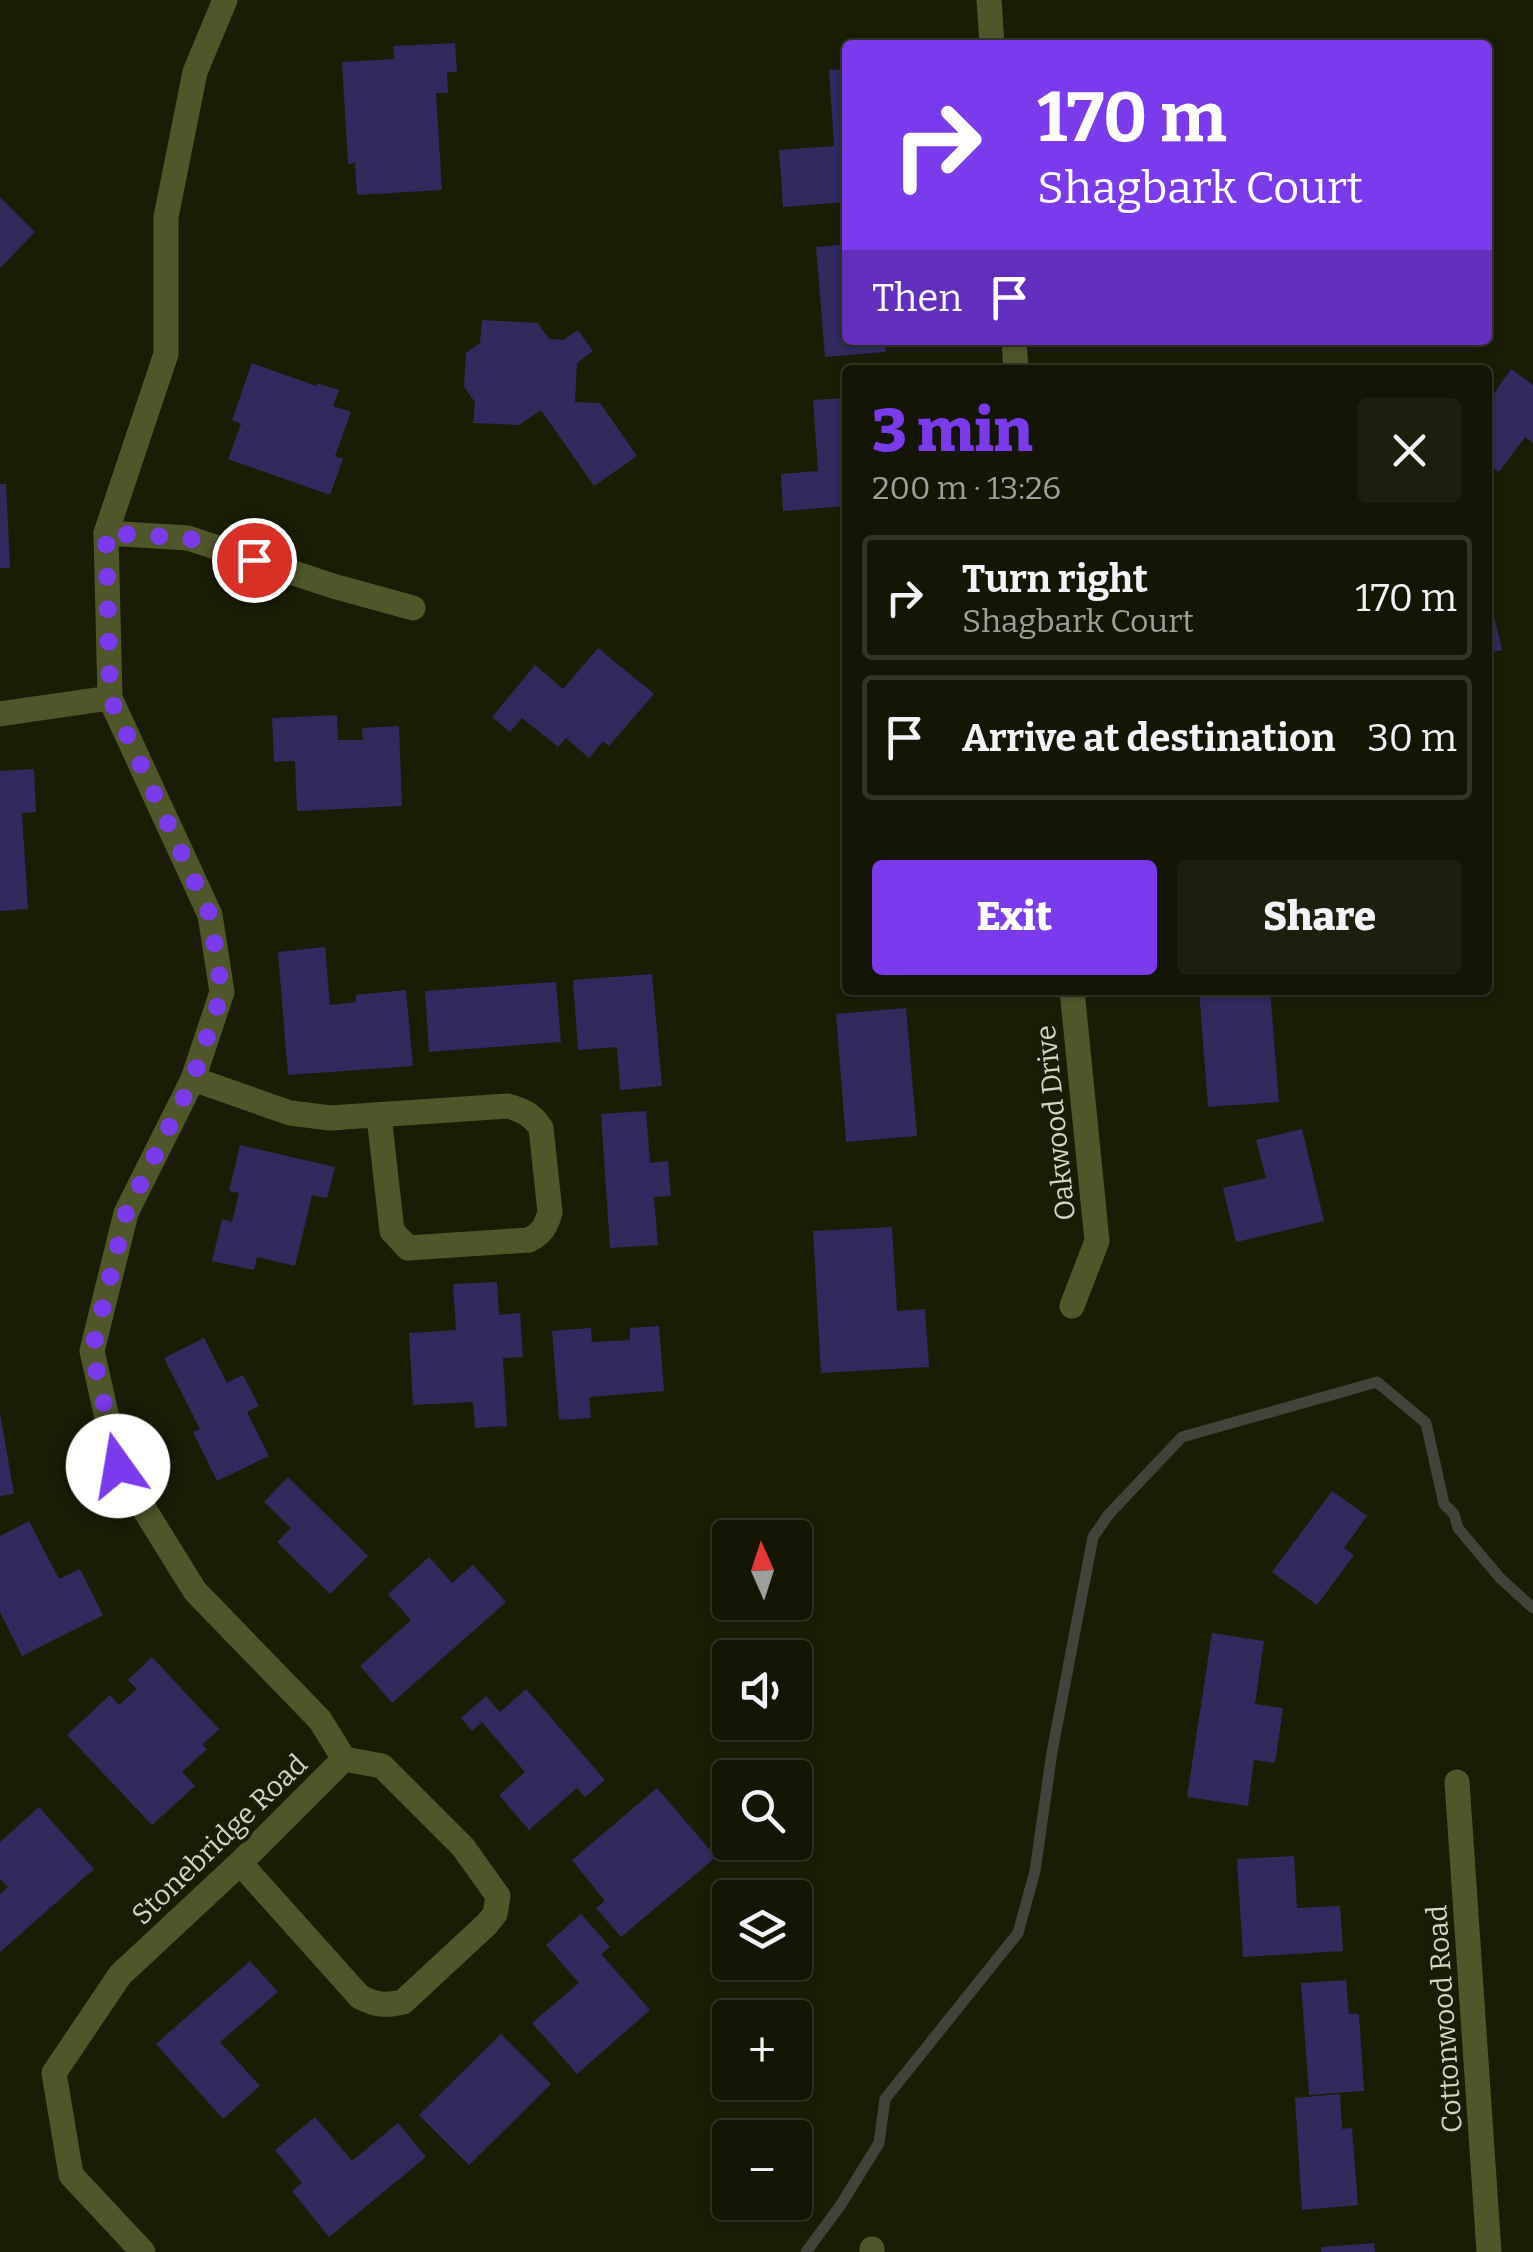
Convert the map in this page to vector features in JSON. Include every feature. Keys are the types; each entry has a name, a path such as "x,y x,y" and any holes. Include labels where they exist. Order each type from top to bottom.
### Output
{"street":[{"name":"Stonebridge Road","path":"143,2252 71,2174 54,2073 120,1975 240,1864 344,1759 320,1720 196,1591 118,1466 92,1351 126,1213 193,1079 222,992 210,915 110,698 106,533 166,354 166,216 195,72 225,0"},
{"path":"989,0 992,40"},
{"path":"106,533 188,538 412,608"},
{"path":"0,714 110,698"},
{"name":"Oakwood Drive","path":"1072,995 1097,1241 1072,1306"},
{"path":"193,1079 290,1113 330,1118 508,1106 521,1109 541,1128 550,1212 547,1224 529,1240 408,1248 392,1231 379,1116"},
{"path":"240,1864 360,1997 373,2004 403,2002 487,1924 498,1905 498,1896 463,1847 382,1766 344,1759"},
{"name":"Cottonwood Road","path":"1458,1782 1490,2252"}],"building":[{"path":"455,43 457,72 447,72 448,93 436,93 442,190 357,195 355,163 348,164 342,62 394,59 393,46"},
{"path":"842,69 842,202 783,207 779,150 834,146 829,70"},
{"path":"0,197 35,232 0,268"},
{"path":"842,245 842,345 885,345 886,352 825,357 816,247"},
{"path":"482,320 538,323 549,339 563,340 578,330 593,351 577,363 575,402 600,403 637,456 594,486 541,410 519,425 473,423 475,402 464,387 466,353 480,343"},
{"path":"252,363 339,390 333,406 351,412 335,456 343,459 330,495 228,459 241,424 232,420"},
{"path":"1511,369 1533,385 1533,443 1525,437 1499,472 1492,467 1492,396"},
{"path":"842,398 842,506 783,511 781,474 818,471 813,400"},
{"path":"0,484 6,484 10,568 0,568"},
{"path":"1492,606 1502,650 1492,652"},
{"path":"598,648 654,694 609,746 603,741 589,758 566,738 558,747 522,718 510,732 492,717 535,665 563,689"},
{"path":"337,715 338,740 363,740 362,728 399,726 402,806 297,811 295,761 274,762 272,718"},
{"path":"34,769 36,812 22,813 28,909 0,911 0,771"},
{"path":"325,947 330,1005 356,1002 356,995 406,990 413,1066 288,1075 278,952"},
{"path":"652,974 662,1086 620,1090 617,1047 578,1050 573,980"},
{"path":"556,982 561,1042 429,1052 425,991"},
{"path":"1199,995 1270,995 1279,1102 1208,1107"},
{"path":"906,1008 917,1136 846,1142 836,1014"},
{"path":"646,1111 650,1163 668,1161 671,1196 654,1197 658,1245 610,1248 601,1114"},
{"path":"1302,1129 1324,1221 1236,1242 1223,1188 1266,1178 1256,1140"},
{"path":"240,1145 335,1167 327,1198 312,1195 295,1266 257,1257 254,1270 212,1261 222,1219 232,1222 239,1193 229,1191"},
{"path":"892,1227 897,1311 925,1309 929,1367 821,1373 813,1231"},
{"path":"497,1282 499,1315 520,1313 523,1357 503,1358 507,1426 475,1428 473,1402 413,1405 409,1333 456,1330 453,1284"},
{"path":"659,1326 664,1391 589,1397 591,1418 559,1420 552,1331 591,1328 592,1342 630,1340 630,1328"},
{"path":"204,1338 227,1383 243,1375 259,1406 247,1412 269,1456 217,1481 193,1432 200,1429 164,1358"},
{"path":"0,1413 14,1494 0,1496"},
{"path":"288,1477 368,1556 330,1594 277,1542 291,1528 264,1502"},
{"path":"1332,1491 1367,1516 1344,1548 1354,1555 1317,1605 1272,1572"},
{"path":"29,1521 59,1579 80,1569 103,1615 22,1656 0,1612 0,1536"},
{"path":"429,1557 452,1583 473,1565 506,1602 392,1703 360,1666 411,1620 388,1594"},
{"path":"1212,1633 1264,1641 1255,1704 1283,1708 1275,1763 1254,1760 1248,1806 1187,1797"},
{"path":"152,1657 219,1729 202,1745 207,1749 182,1772 195,1786 152,1825 67,1735 110,1695 119,1705 137,1689 128,1680"},
{"path":"526,1689 605,1780 585,1797 577,1788 529,1830 499,1795 525,1772 482,1722 472,1731 461,1718 486,1696 500,1712"},
{"path":"657,1788 712,1852 712,1860 621,1937 596,1908 605,1901 572,1860"},
{"path":"39,1807 94,1869 0,1952 0,1894 8,1887 0,1879 0,1842"},
{"path":"1294,1856 1297,1908 1340,1906 1343,1951 1243,1957 1237,1859"},
{"path":"581,1914 610,1947 601,1954 650,2010 577,2074 532,2023 579,1983 546,1945"},
{"path":"250,1961 278,1992 220,2042 260,2086 223,2119 156,2044"},
{"path":"1346,1980 1349,2014 1359,2014 1364,2091 1309,2095 1301,1983"},
{"path":"501,2034 551,2084 469,2165 419,2115"},
{"path":"1340,2094 1342,2129 1352,2128 1358,2205 1302,2210 1295,2098"},
{"path":"315,2117 352,2161 398,2123 426,2157 329,2237 292,2191 302,2183 275,2150"},
{"path":"1374,2243 1375,2252 1321,2252 1321,2247"}],"waterway":[{"path":"806,2252 879,2143 885,2099 1018,1933 1035,1871 1052,1752 1093,1537 1109,1514 1182,1437 1377,1382 1426,1423 1444,1504 1454,1514 1458,1528 1500,1578 1533,1608"}],"route":[{"path":"118,1466 92,1351 126,1213 193,1079 222,992 210,915 110,698 106,533 188,538 254,560"}]}
